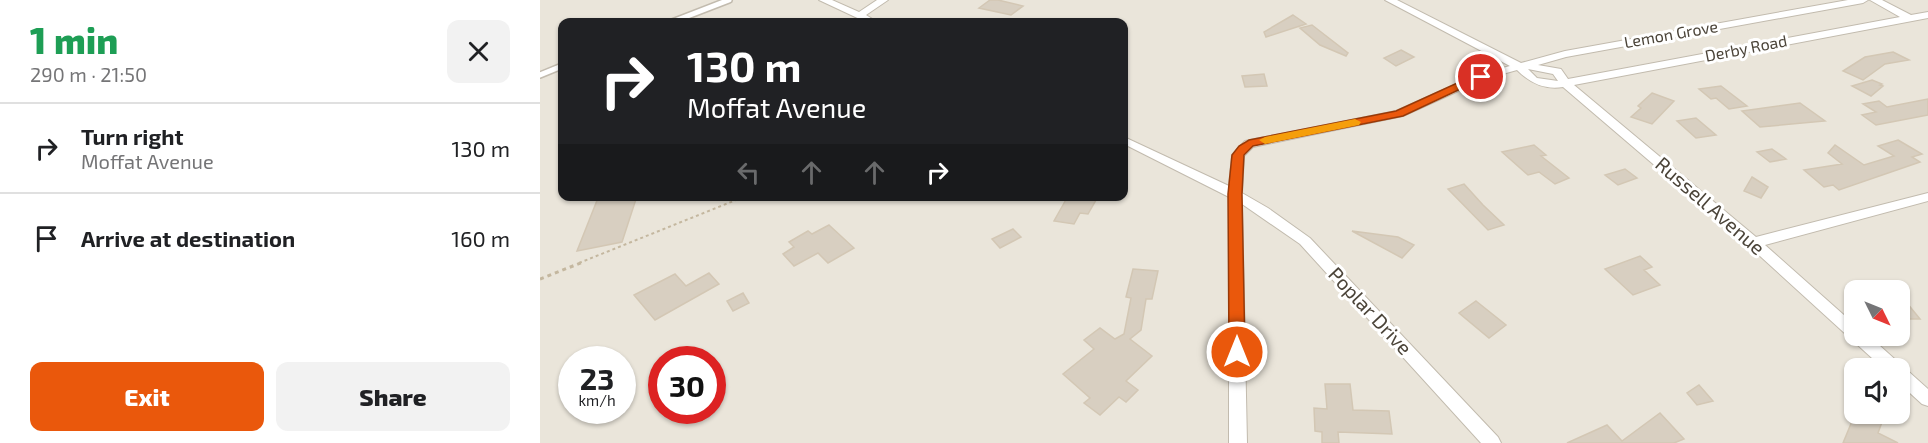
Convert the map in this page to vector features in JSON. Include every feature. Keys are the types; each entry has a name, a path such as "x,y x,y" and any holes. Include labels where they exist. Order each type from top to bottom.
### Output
{"street":[{"path":"824,0 864,18"},
{"path":"859,16 883,0"},
{"path":"1390,0 1517,65 1550,69 1554,62 1565,54"},
{"name":"Lemon Grove","path":"1238,443 1235,194 1238,155 1249,144 1399,114 1481,77 1517,65 1565,54 1863,0"},
{"path":"1875,0 1907,17"},
{"name":"Derby Road","path":"1517,65 1526,75 1554,86 1564,82 1907,17 1928,15"},
{"name":"Russell Avenue","path":"1550,69 1559,73 1564,82 1754,243 1844,324"},
{"name":"Poplar Drive","path":"1128,142 1235,194 1305,240 1492,443"},
{"path":"1754,243 1928,197"},
{"path":"1869,346 1883,358"},
{"path":"1910,383 1928,399"}],"lane":[{"path":"682,18 729,0"},
{"path":"540,75 558,68"}],"path":[{"path":"540,279 734,201"}],"shaded area":[{"path":"540,0 1928,0 1928,443 540,443"}],"building":[{"path":"990,0 1023,6 1011,15 979,8"},
{"path":"1293,15 1306,24 1266,37 1264,32"},
{"path":"1312,25 1348,53 1346,56 1320,45 1300,28"},
{"path":"1401,50 1414,57 1396,66 1384,58"},
{"path":"1893,52 1909,60 1885,64 1863,80 1843,71 1865,57"},
{"path":"1264,74 1267,86 1245,87 1242,76"},
{"path":"1872,80 1883,86 1871,96 1852,86"},
{"path":"1721,86 1747,106 1729,109 1716,98 1711,99 1699,89"},
{"path":"1652,93 1674,101 1652,124 1631,117 1641,108 1638,106"},
{"path":"1928,99 1928,115 1876,125 1862,115 1876,112 1863,104 1879,101 1887,107"},
{"path":"1800,103 1825,121 1760,127 1742,111"},
{"path":"1696,118 1716,135 1696,138 1677,121"},
{"path":"1898,140 1922,154 1912,157 1920,162 1839,190 1833,185 1824,187 1804,170 1842,164 1828,153 1835,145 1864,165 1894,156 1878,146"},
{"path":"1534,145 1546,155 1541,156 1569,178 1555,184 1539,172 1528,175 1502,152"},
{"path":"1772,149 1786,159 1770,162 1757,152"},
{"path":"1625,169 1637,178 1618,185 1605,175"},
{"path":"1752,177 1768,187 1761,198 1744,191"},
{"path":"1464,184 1504,225 1488,230 1448,189"},
{"path":"597,201 635,201 622,242 577,251"},
{"path":"1065,201 1095,201 1088,214 1080,213 1074,224 1054,221"},
{"path":"829,225 854,248 828,263 818,253 794,266 783,254 794,247 789,242 808,231 812,234"},
{"path":"1013,229 1021,237 1000,248 992,239"},
{"path":"1352,231 1398,237 1414,245 1402,258"},
{"path":"1640,256 1652,267 1644,270 1660,285 1633,295 1605,269"},
{"path":"1133,269 1158,271 1152,299 1146,299 1141,330 1130,339 1152,356 1126,381 1138,390 1126,402 1119,397 1100,415 1084,403 1090,398 1063,374 1094,349 1084,340 1100,328 1115,339 1124,334 1131,298 1126,297"},
{"path":"709,273 719,284 655,320 634,295 675,274 686,286"},
{"path":"743,293 749,303 733,311 727,301"},
{"path":"1476,301 1506,325 1489,338 1459,313"},
{"path":"1910,307 1911,308 1920,319 1910,319"},
{"path":"1325,384 1350,384 1353,410 1389,411 1392,434 1338,432 1339,443 1322,443 1322,432 1315,431 1314,408 1327,409"},
{"path":"1699,385 1713,401 1697,405 1687,393"},
{"path":"1660,413 1684,439 1674,443 1567,443 1607,425 1622,441"},
{"path":"1851,424 1881,424 1878,433 1898,443 1843,443"}],"slow traffic":[{"path":"1265,140 1355,122"}],"route":[{"path":"1237,352 1235,194 1238,155 1243,148 1249,144 1399,114 1481,77"}]}
